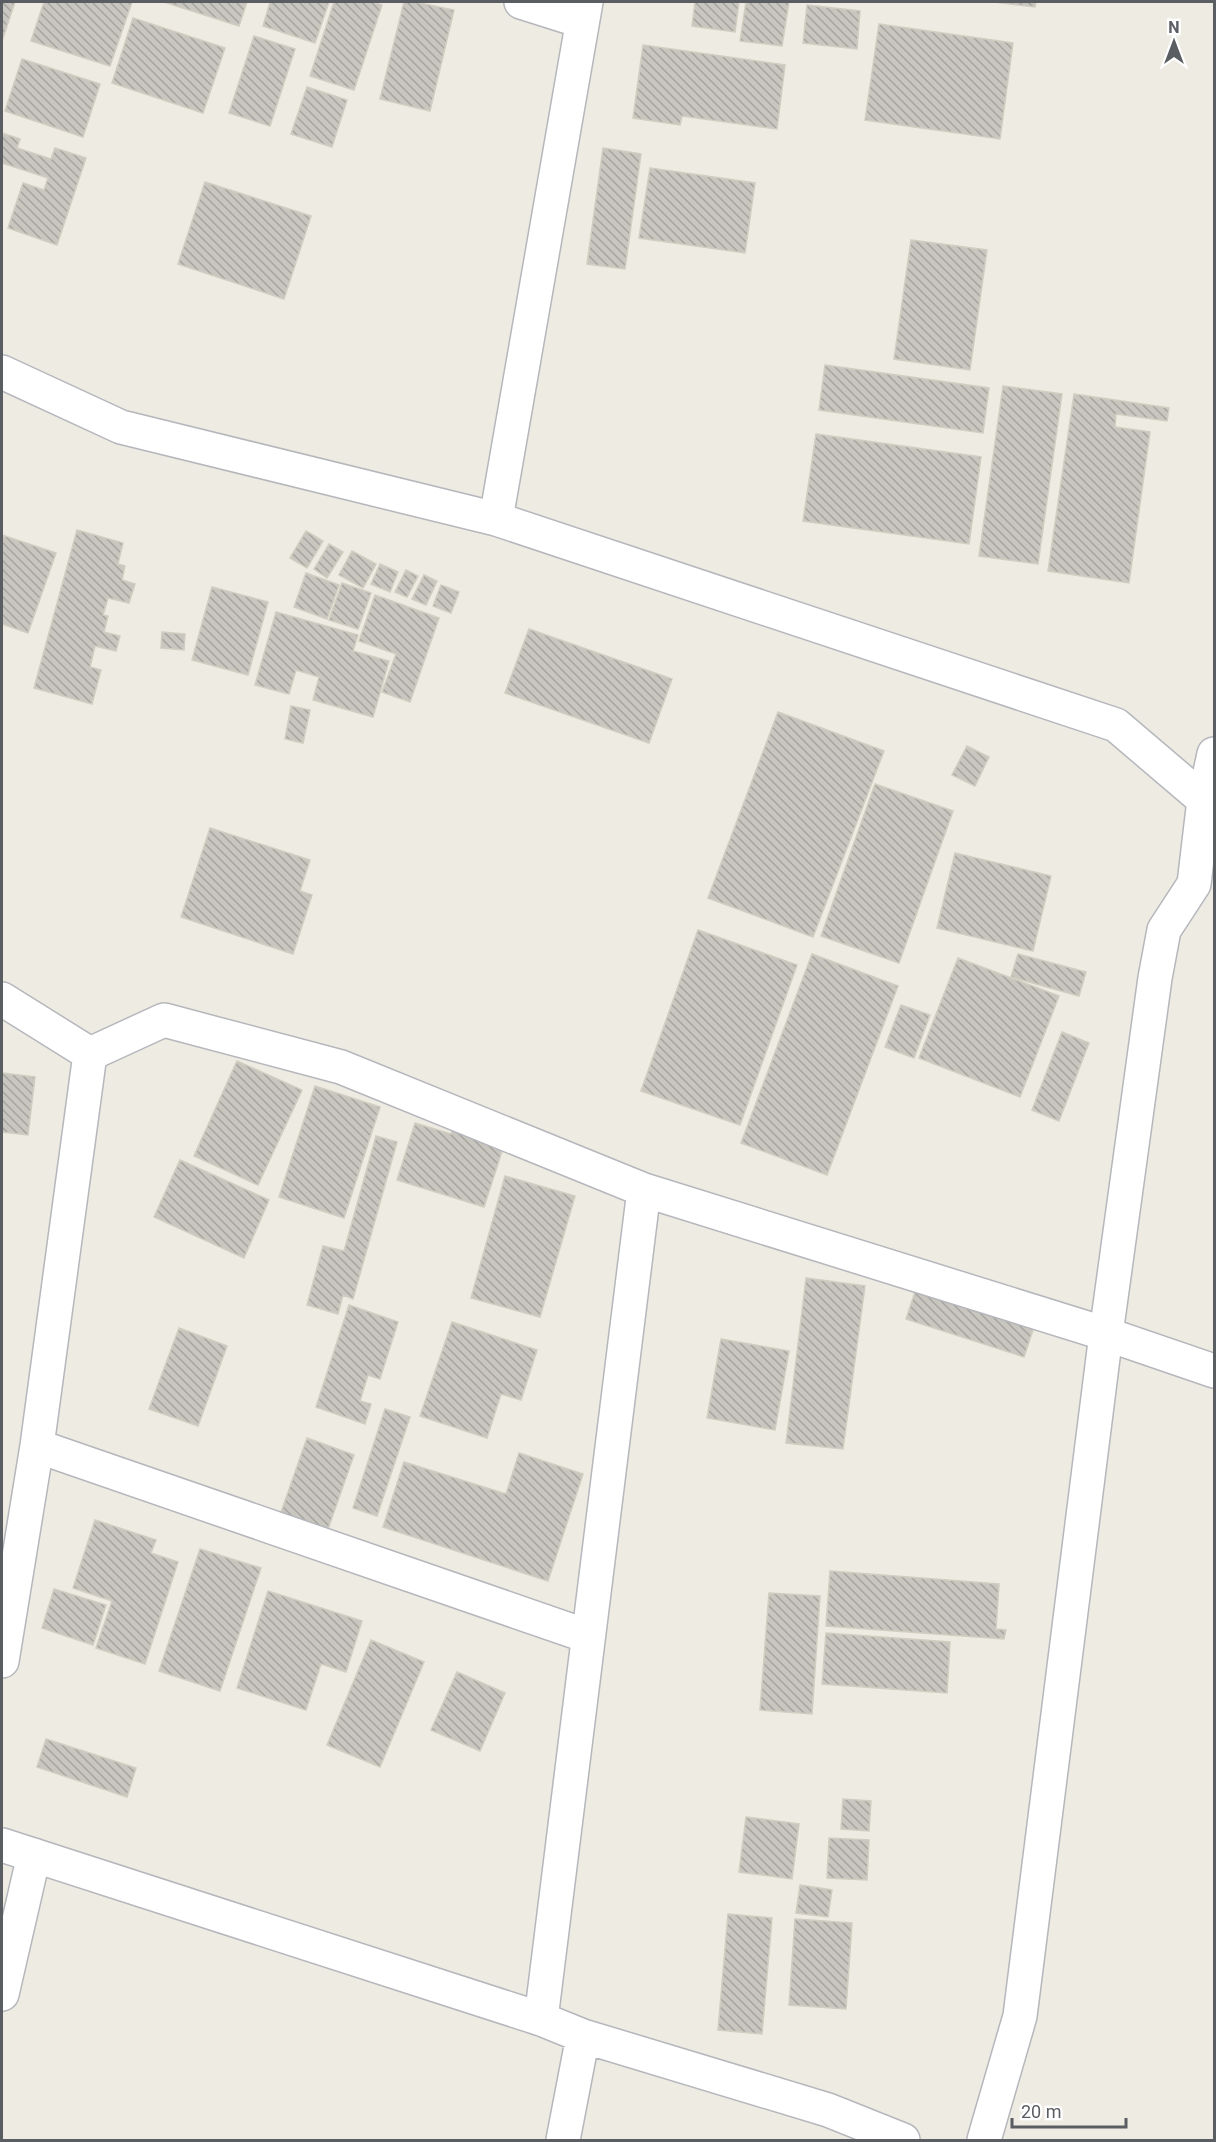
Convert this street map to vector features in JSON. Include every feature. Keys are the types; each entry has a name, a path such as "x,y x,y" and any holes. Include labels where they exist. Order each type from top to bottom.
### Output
{"street":[{"path":"496,519 583,11 521,2"},
{"path":"2,372 121,427 496,519 1116,725 1209,802"},
{"path":"984,2140 1020,2016 1106,1334 1137,1104 1164,930 1194,884 1215,754"},
{"path":"2,999 90,1054"},
{"path":"90,1054 164,1020 340,1067 644,1190 1106,1334 1215,1371"},
{"path":"2,1661 37,1446 90,1054"},
{"path":"541,2019 644,1190"},
{"path":"37,1446 587,1636"},
{"path":"2,1845 541,2019 584,2036 828,2110 903,2140"},
{"path":"2,1994 33,1855"},
{"path":"563,2140 584,2036"}],"building":[{"path":"2,2 15,2 2,41"},
{"path":"44,2 132,2 110,66 31,41"},
{"path":"164,2 247,2 239,26"},
{"path":"270,2 329,2 315,43 263,26"},
{"path":"334,2 372,2 382,5 354,90 310,76"},
{"path":"404,2 454,10 430,111 380,99"},
{"path":"695,2 739,2 735,32 692,26"},
{"path":"746,2 789,2 782,46 740,41"},
{"path":"994,2 1036,2 1035,7"},
{"path":"807,5 860,11 857,49 803,43"},
{"path":"133,18 225,48 203,113 112,83"},
{"path":"879,24 1013,43 1000,139 865,120"},
{"path":"254,36 295,49 270,126 229,113"},
{"path":"643,45 785,65 777,129 682,116 680,125 633,118"},
{"path":"22,59 100,84 83,137 5,111"},
{"path":"307,87 347,100 332,147 291,134"},
{"path":"2,133 20,139 17,148 51,159 55,148 86,158 57,245 8,228 23,183 44,190 48,178 2,163"},
{"path":"603,148 641,154 625,269 587,264"},
{"path":"650,168 755,183 745,253 639,238"},
{"path":"205,182 311,216 284,299 178,264"},
{"path":"911,240 987,250 970,370 894,359"},
{"path":"825,365 989,388 983,433 819,410"},
{"path":"1003,386 1062,394 1038,564 979,556"},
{"path":"1074,394 1169,408 1167,421 1116,414 1115,427 1150,432 1129,583 1048,571"},
{"path":"816,434 981,457 969,544 803,521"},
{"path":"77,530 123,543 118,564 125,566 122,580 135,584 129,603 108,598 103,615 108,616 104,632 120,636 116,651 95,646 90,667 101,670 92,704 34,688"},
{"path":"306,531 323,541 307,568 290,558"},
{"path":"2,535 56,553 28,633 2,624"},
{"path":"329,544 343,552 327,578 314,569"},
{"path":"352,551 376,564 363,588 339,575"},
{"path":"380,564 398,572 390,592 371,584"},
{"path":"406,570 418,576 407,597 395,592"},
{"path":"306,573 339,585 327,619 294,607"},
{"path":"424,575 437,581 426,605 412,599"},
{"path":"342,583 371,593 358,629 329,620"},
{"path":"441,585 459,592 451,613 433,606"},
{"path":"212,587 268,602 248,675 192,660"},
{"path":"375,595 439,618 410,702 382,692 396,654 359,641"},
{"path":"276,612 358,635 353,651 389,661 373,717 313,700 319,677 296,670 289,694 255,685"},
{"path":"529,629 672,679 649,743 505,693"},
{"path":"162,632 185,634 184,650 161,648"},
{"path":"291,706 310,710 303,743 285,739"},
{"path":"778,712 884,751 813,937 708,898"},
{"path":"967,746 989,757 975,786 952,775"},
{"path":"875,784 953,811 899,963 821,936"},
{"path":"210,828 310,860 300,891 312,895 293,954 181,917"},
{"path":"955,853 1051,876 1033,951 937,928"},
{"path":"698,930 797,965 740,1125 641,1091"},
{"path":"812,954 898,986 827,1175 741,1143"},
{"path":"1018,954 1086,972 1079,996 1011,977"},
{"path":"958,958 1059,996 1020,1097 919,1058"},
{"path":"901,1005 930,1015 914,1058 885,1047"},
{"path":"1062,1032 1089,1043 1059,1121 1032,1110"},
{"path":"237,1061 302,1090 258,1185 194,1156"},
{"path":"2,1073 35,1077 28,1135 2,1132"},
{"path":"315,1086 380,1107 344,1218 279,1197"},
{"path":"415,1123 451,1134 453,1129 504,1145 484,1207 397,1180"},
{"path":"376,1136 397,1142 353,1299 343,1295 338,1314 307,1305 323,1246 344,1251"},
{"path":"180,1160 269,1200 244,1258 154,1217"},
{"path":"505,1176 575,1196 540,1317 471,1298"},
{"path":"806,1278 865,1286 843,1449 786,1443"},
{"path":"918,1283 1036,1321 1024,1357 906,1319"},
{"path":"349,1305 398,1322 380,1379 368,1375 360,1401 371,1404 365,1424 316,1407"},
{"path":"452,1322 537,1350 521,1400 501,1394 487,1438 420,1416"},
{"path":"179,1328 227,1346 198,1426 149,1409"},
{"path":"721,1339 789,1351 775,1430 707,1418"},
{"path":"385,1409 410,1417 377,1516 353,1508"},
{"path":"307,1438 354,1455 327,1532 280,1515"},
{"path":"519,1453 583,1474 548,1581 383,1527 404,1462 506,1494"},
{"path":"95,1520 156,1540 151,1553 178,1562 145,1664 96,1648 112,1601 73,1588"},
{"path":"200,1549 261,1568 220,1691 159,1671"},
{"path":"830,1571 999,1584 996,1629 1006,1630 1004,1639 826,1626"},
{"path":"54,1589 106,1605 93,1645 42,1628"},
{"path":"268,1591 362,1621 346,1672 321,1664 306,1710 237,1688"},
{"path":"769,1593 820,1596 812,1714 760,1710"},
{"path":"826,1633 950,1642 947,1693 822,1684"},
{"path":"371,1640 424,1662 380,1767 327,1745"},
{"path":"457,1672 505,1693 480,1751 431,1730"},
{"path":"46,1739 136,1768 127,1797 37,1767"},
{"path":"843,1799 871,1801 869,1831 841,1829"},
{"path":"746,1817 799,1824 792,1879 739,1872"},
{"path":"829,1838 869,1840 867,1880 827,1878"},
{"path":"800,1885 832,1890 828,1917 796,1913"},
{"path":"728,1914 772,1918 762,2034 718,2030"},
{"path":"795,1919 852,1923 846,2009 789,2005"}]}
